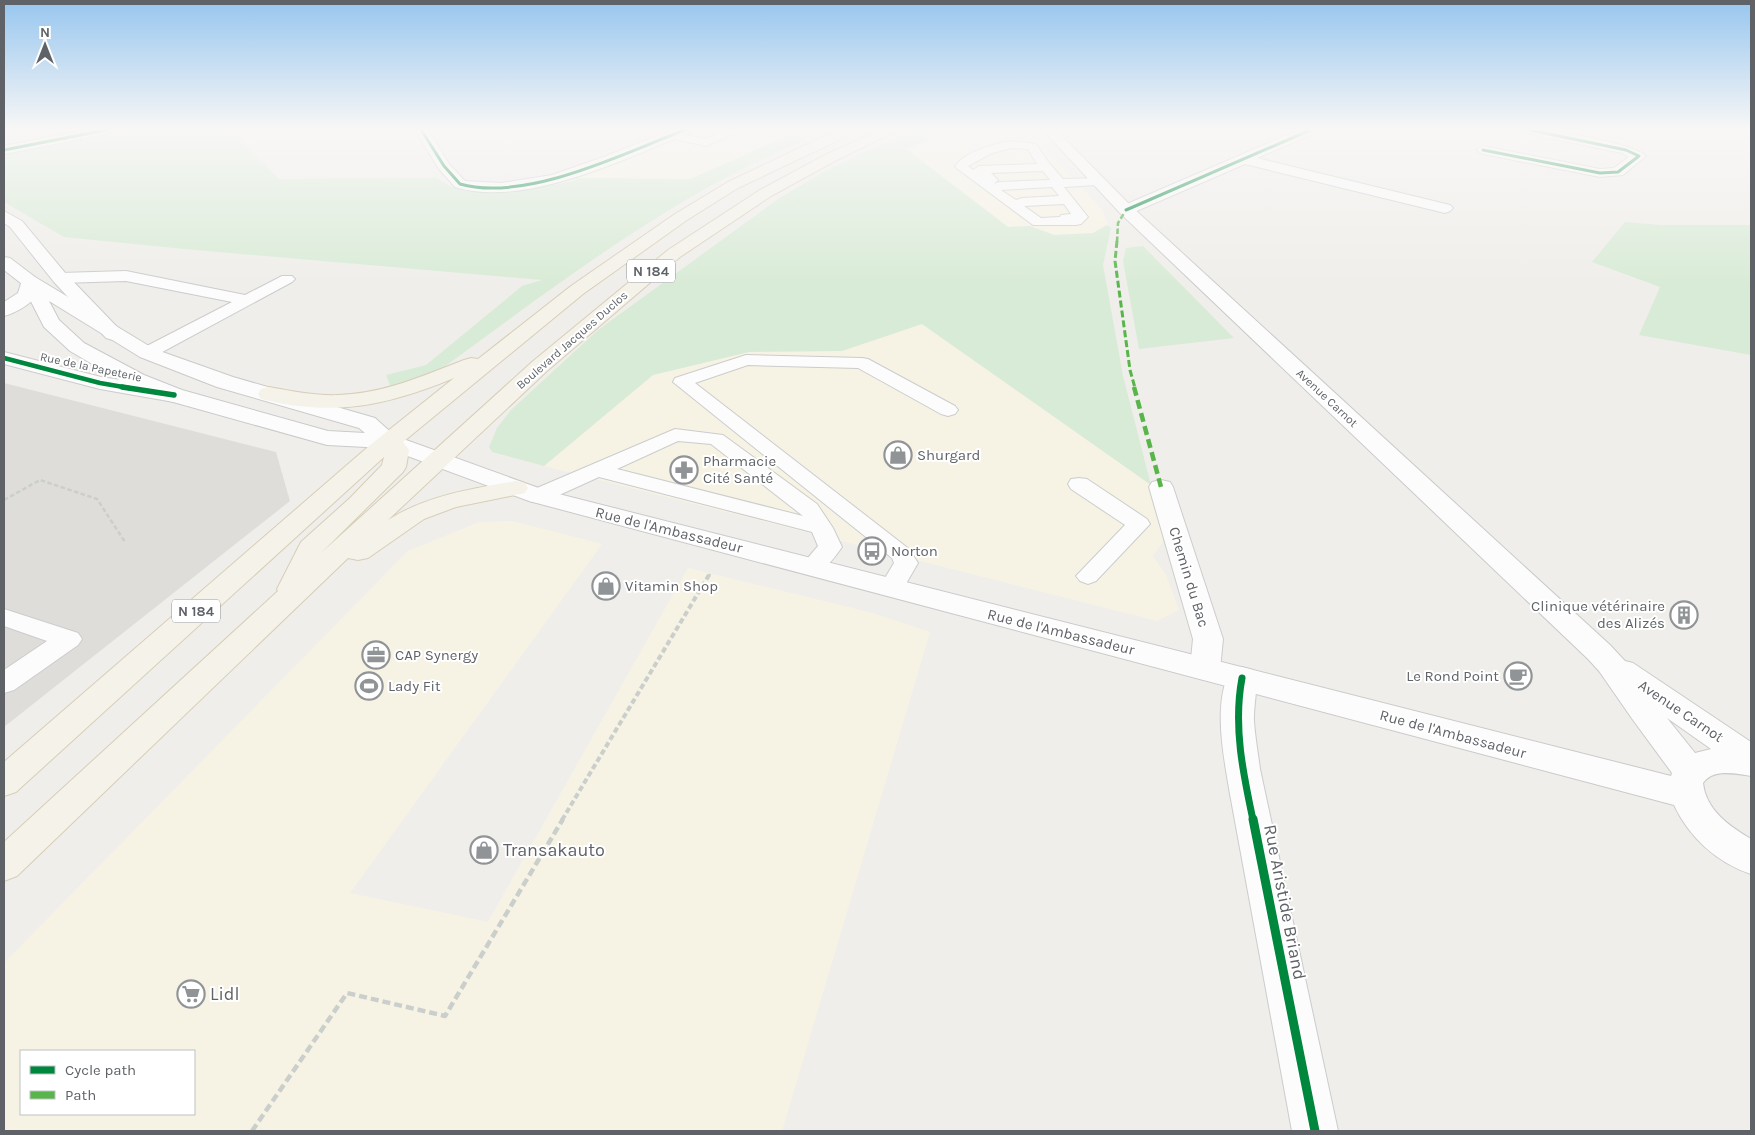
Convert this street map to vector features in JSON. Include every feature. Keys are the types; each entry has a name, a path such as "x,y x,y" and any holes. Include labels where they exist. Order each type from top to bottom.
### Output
{"main road":[{"path":"457,181 460,184 488,188 518,187 544,181"},
{"name":"N 184","path":"4,782 389,441 496,354 577,290 680,217 743,181"},
{"name":"Boulevard Jacques Duclos","path":"439,460 544,362 647,274 732,214 787,181"},
{"name":"Avenue Carnot","path":"1098,181 1126,210 1610,663 1751,761"},
{"path":"1126,210 1193,181"},
{"path":"1334,181 1445,208"},
{"path":"4,216 16,224 60,278 114,334"},
{"path":"4,262 29,281 147,353 193,372 367,423 389,441"},
{"path":"4,310 27,295 29,281"},
{"path":"29,281 51,323 77,347 122,373 174,395 327,438 389,441"},
{"path":"269,394 337,402 368,399 409,388 496,354"},
{"name":"Rue de la Papeterie","path":"4,358 100,383 174,395"},
{"name":"N 184","path":"286,599 310,548 394,467 397,450 389,441"},
{"name":"Rue de l'Ambassadeur","path":"389,441 527,492 891,588 1205,669 1688,782"},
{"name":"N 184","path":"4,865 286,599 439,460"},
{"name":"Chemin du Bac","path":"1161,487 1208,639 1205,669"},
{"path":"286,599 415,514 450,501 527,492"},
{"name":"Avenue Carnot","path":"1610,663 1644,712 1688,782 1695,811 1711,830 1734,848 1751,858"},
{"name":"Rue Aristide Briand","path":"1242,678 1238,693 1236,719 1245,774 1315,1131"},
{"path":"1688,782 1700,763 1716,759 1751,761"}],"lane":[{"path":"981,181 1038,222 1076,221 1081,217"},
{"path":"993,181 1046,219 1081,217"},
{"path":"999,186 1098,181"},
{"path":"1058,183 1081,217"},
{"path":"1022,202 1068,200"},
{"path":"60,278 126,276 247,300"},
{"path":"147,353 287,279"},
{"path":"891,588 906,563 901,554 682,382 746,360 862,363 948,410"},
{"path":"527,492 597,470 675,436 716,439 808,509 822,528 830,547 813,566"},
{"path":"597,470 822,528"},
{"path":"1079,484 1139,524 1088,576"},
{"path":"4,618 69,639 4,683"}],"path":[{"path":"4,500 40,480 97,499 125,542"},
{"path":"252,1131 347,992 445,1016 710,574"}],"shaded area":[{"path":"949,181 1075,181 1102,210 1108,224 1093,233 1054,235 1030,226 1008,227"},
{"path":"922,324 1151,485 1167,536 1153,556 1166,575 1179,610 1157,621 544,466 653,375 749,352 842,351"},
{"path":"4,383 276,452 290,501 4,727"},
{"path":"512,521 602,544 350,893 488,922 688,568 869,612 930,632 782,1131 4,1131 4,963 408,551 479,522"}],"green space":[{"path":"4,181 442,181 467,191 485,193 523,190 574,181 721,181 679,204 576,271 444,367 421,379 391,388 386,375 426,365 522,286 542,280 64,237 4,202"},
{"path":"808,181 948,181 1008,227 1030,226 1054,235 1093,233 1107,225 1111,228 1103,265 1123,376 1151,485 922,324 842,351 749,352 653,375 544,466 492,452 489,447 497,428 511,410 598,330 781,197"},
{"path":"1625,222 1660,225 1751,225 1751,355 1639,335 1660,287 1592,262"},
{"path":"1143,246 1234,338 1139,349 1123,261 1126,248"}],"marked path":[{"path":"1126,210 1118,223 1115,261 1130,370 1161,487"}],"cycle path":[{"path":"456,181 465,185 501,187 542,181"},
{"path":"1126,210 1193,181"},
{"path":"4,358 100,383 174,395"},
{"path":"1242,678 1238,698 1238,721 1243,769 1315,1131"}],"place":[{"name":"Shurgard","path":"898,455"},
{"name":"Pharmacie Cité Santé","path":"684,470"},
{"name":"Norton","path":"872,551"},
{"name":"Vitamin Shop","path":"606,586"},
{"name":"Clinique vétérinaire des Alizés","path":"1684,615"},
{"name":"CAP Synergy","path":"376,655"},
{"name":"Le Rond Point","path":"1518,676"},
{"name":"Lady Fit","path":"369,686"},
{"name":"Transakauto","path":"484,850"},
{"name":"Lidl","path":"191,994"}]}
